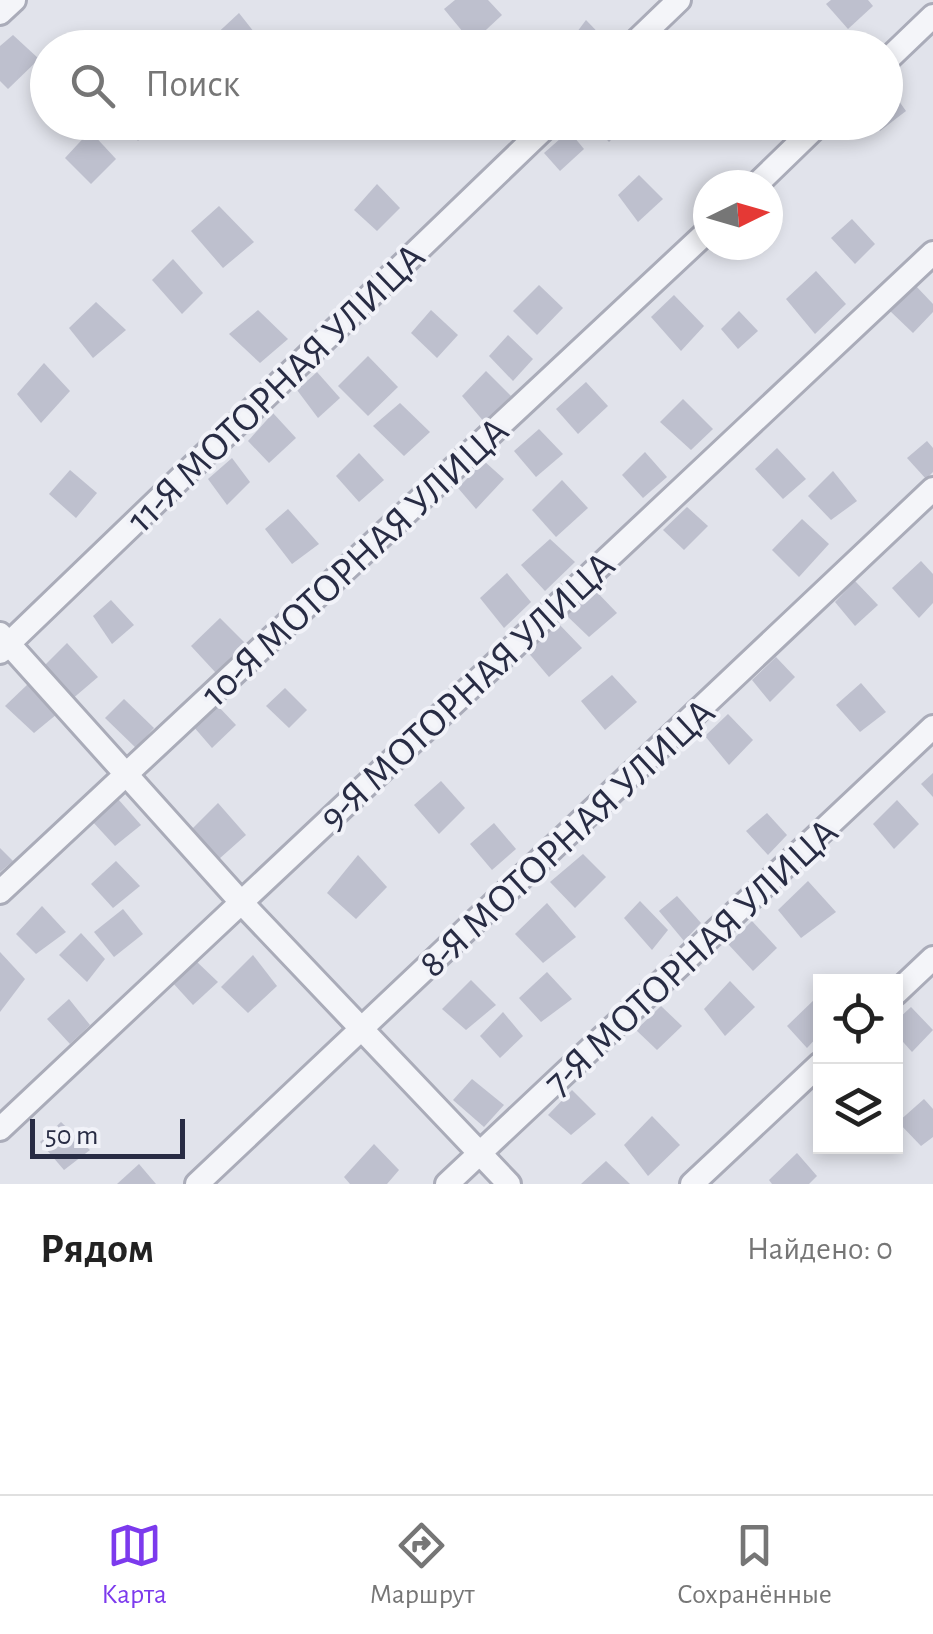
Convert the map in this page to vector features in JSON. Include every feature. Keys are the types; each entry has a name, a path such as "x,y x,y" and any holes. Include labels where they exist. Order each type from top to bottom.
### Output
{"street":[{"path":"0,12 14,0"},
{"path":"648,30 679,0"},
{"path":"903,45 933,16"},
{"name":"11-Я МОТОРНАЯ УЛИЦА","path":"3,643 531,140"},
{"path":"771,170 802,140"},
{"name":"10-Я МОТОРНАЯ УЛИЦА","path":"0,892 693,244"},
{"name":"9-Я МОТОРНАЯ УЛИЦА","path":"0,1129 933,253"},
{"name":"8-Я МОТОРНАЯ УЛИЦА","path":"197,1184 933,489"},
{"path":"3,643 240,901 509,1184"},
{"name":"7-Я МОТОРНАЯ УЛИЦА","path":"447,1184 933,727"},
{"path":"903,987 933,958"},
{"path":"692,1184 813,1071"}],"building":[{"path":"455,0 488,0 502,15 486,30 461,30 444,9"},
{"path":"831,0 868,0 873,6 848,29 826,4"},
{"path":"239,13 252,30 221,30"},
{"path":"586,20 596,30 578,30"},
{"path":"13,35 30,51 30,68 8,89 0,81 0,46"},
{"path":"82,140 98,140 116,159 91,184 65,158"},
{"path":"559,140 576,140 584,149 560,171 544,153"},
{"path":"639,175 663,199 638,222 618,195"},
{"path":"377,184 400,208 377,231 354,210"},
{"path":"219,206 254,242 223,268 191,231"},
{"path":"852,219 875,244 855,264 831,238"},
{"path":"173,259 203,293 182,314 152,280"},
{"path":"816,271 846,304 815,334 786,299"},
{"path":"539,285 563,308 537,335 513,311"},
{"path":"915,285 933,304 933,312 913,333 889,310"},
{"path":"674,295 704,326 681,351 651,317"},
{"path":"96,302 126,330 93,358 69,328"},
{"path":"258,310 288,339 260,363 229,334"},
{"path":"431,310 458,335 437,358 411,333"},
{"path":"739,311 758,331 738,349 721,329"},
{"path":"508,335 533,359 513,381 489,356"},
{"path":"368,356 398,387 368,416 338,386"},
{"path":"44,363 70,391 41,423 17,394"},
{"path":"486,371 511,396 485,423 462,396"},
{"path":"317,372 340,398 318,418 297,390"},
{"path":"586,382 608,406 578,434 556,409"},
{"path":"683,399 713,429 691,450 660,422"},
{"path":"400,403 430,432 404,456 373,426"},
{"path":"273,413 296,438 269,463 248,441"},
{"path":"539,429 563,454 536,477 514,451"},
{"path":"927,441 933,448 933,472 926,479 907,458"},
{"path":"777,448 806,479 783,499 755,469"},
{"path":"645,452 667,477 643,498 622,475"},
{"path":"359,453 384,480 359,502 336,476"},
{"path":"232,458 250,482 227,505 208,479"},
{"path":"484,461 504,479 476,509 458,488"},
{"path":"70,470 97,493 76,518 49,494"},
{"path":"833,471 857,501 831,520 808,496"},
{"path":"562,480 588,508 556,537 532,510"},
{"path":"687,507 708,526 684,550 663,530"},
{"path":"288,509 319,544 292,564 265,529"},
{"path":"802,519 829,544 799,577 772,550"},
{"path":"550,539 575,562 545,591 521,565"},
{"path":"921,561 933,574 933,603 919,618 892,588"},
{"path":"507,573 531,602 504,628 480,598"},
{"path":"855,581 878,605 855,626 835,602"},
{"path":"593,588 617,613 589,637 566,615"},
{"path":"111,600 134,625 112,644 93,616"},
{"path":"220,618 245,643 216,673 191,646"},
{"path":"556,621 582,648 549,677 526,650"},
{"path":"67,643 98,677 71,700 43,667"},
{"path":"776,657 795,677 770,702 752,680"},
{"path":"612,675 637,702 605,730 581,701"},
{"path":"861,683 886,712 860,732 836,705"},
{"path":"28,684 57,714 34,733 5,706"},
{"path":"285,688 307,710 289,728 266,706"},
{"path":"124,699 154,728 136,748 105,718"},
{"path":"216,704 236,725 212,748 193,726"},
{"path":"728,714 753,740 729,765 705,736"},
{"path":"933,773 933,797 921,784"},
{"path":"441,781 465,808 439,834 414,805"},
{"path":"118,799 141,825 115,846 92,821"},
{"path":"897,800 919,824 894,849 873,824"},
{"path":"218,803 246,835 219,859 192,829"},
{"path":"767,813 787,835 768,855 746,831"},
{"path":"494,823 516,849 492,870 470,844"},
{"path":"0,848 13,861 0,872"},
{"path":"583,854 606,877 575,908 550,882"},
{"path":"358,855 387,887 356,919 327,893"},
{"path":"116,861 140,886 113,908 91,884"},
{"path":"808,881 836,912 801,938 778,910"},
{"path":"677,896 701,923 684,941 659,911"},
{"path":"640,901 668,930 652,950 624,918"},
{"path":"547,903 576,937 543,963 515,934"},
{"path":"42,906 66,932 36,954 16,934"},
{"path":"123,909 143,934 114,957 94,932"},
{"path":"752,921 777,948 753,971 728,944"},
{"path":"81,933 105,959 87,982 59,955"},
{"path":"0,952 25,979 0,1012"},
{"path":"253,955 277,986 248,1013 221,987"},
{"path":"196,961 218,982 193,1005 172,982"},
{"path":"547,972 572,999 541,1022 519,998"},
{"path":"471,980 496,1005 466,1030 442,1009"},
{"path":"730,981 755,1007 725,1036 704,1009"},
{"path":"69,999 90,1025 70,1044 47,1019"},
{"path":"813,1001 813,1042 807,1048 787,1026"},
{"path":"661,1006 682,1026 657,1050 636,1030"},
{"path":"911,1007 933,1030 912,1052 903,1042 903,1014"},
{"path":"503,1012 523,1036 500,1058 480,1036"},
{"path":"472,1079 504,1105 484,1127 453,1100"},
{"path":"572,1090 596,1114 571,1135 548,1115"},
{"path":"924,1099 933,1109 933,1137 921,1146 903,1127 903,1118"},
{"path":"652,1116 680,1145 648,1176 624,1145"},
{"path":"61,1122 90,1150 64,1170 40,1142"},
{"path":"374,1144 399,1170 387,1184 350,1184 344,1177"},
{"path":"797,1153 817,1176 809,1184 772,1184 769,1180"},
{"path":"606,1161 630,1184 581,1184"},
{"path":"139,1164 156,1184 117,1184"}]}
